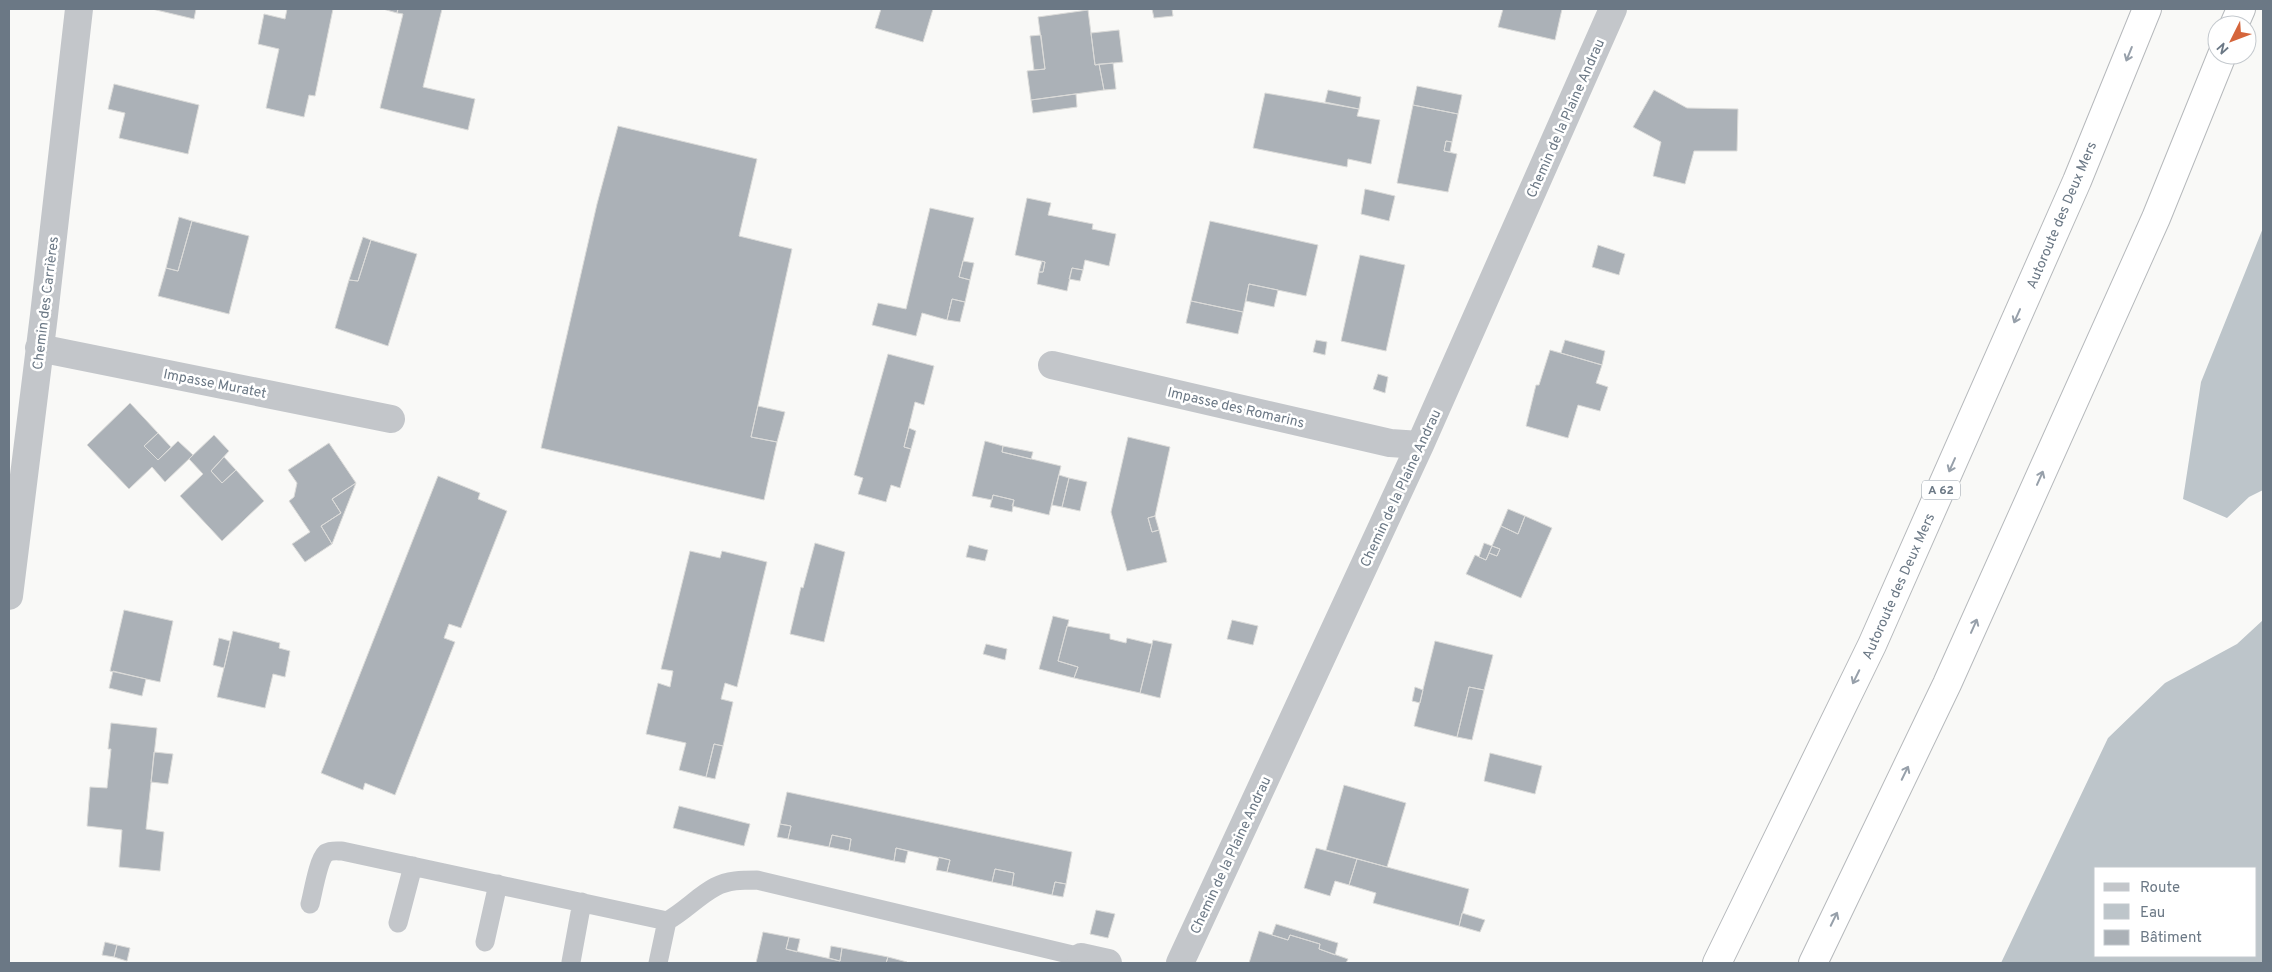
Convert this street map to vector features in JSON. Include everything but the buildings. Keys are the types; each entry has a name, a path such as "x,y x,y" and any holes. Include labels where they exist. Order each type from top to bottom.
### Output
{"highway":[{"name":"Autoroute des Deux Mers","path":"1716,963 1872,645 2077,181 2147,9"},
{"path":"1812,963 1947,684 2156,218 2218,65"}],"street":[{"name":"Chemin des Carrières","path":"9,596 79,9"},
{"name":"Chemin de la Plaine Andrau","path":"1180,963 1420,445 1613,9"},
{"name":"Impasse Muratet","path":"39,348 391,419"},
{"name":"Impasse des Romarins","path":"1052,365 1390,443 1420,445"},
{"path":"1081,957 1108,963"}],"lane":[{"path":"310,904 321,862 325,854 332,850 668,921 682,913 715,887 735,880 757,880 1081,957"},
{"path":"398,924 413,866"},
{"path":"485,942 498,884"},
{"path":"571,962 582,902"},
{"path":"658,963 668,921"}],"water":[{"path":"2263,228 2263,490 2249,497 2227,518 2183,499 2201,382"},
{"path":"2263,620 2263,963 2001,963 2108,738 2165,683 2237,644"}]}
